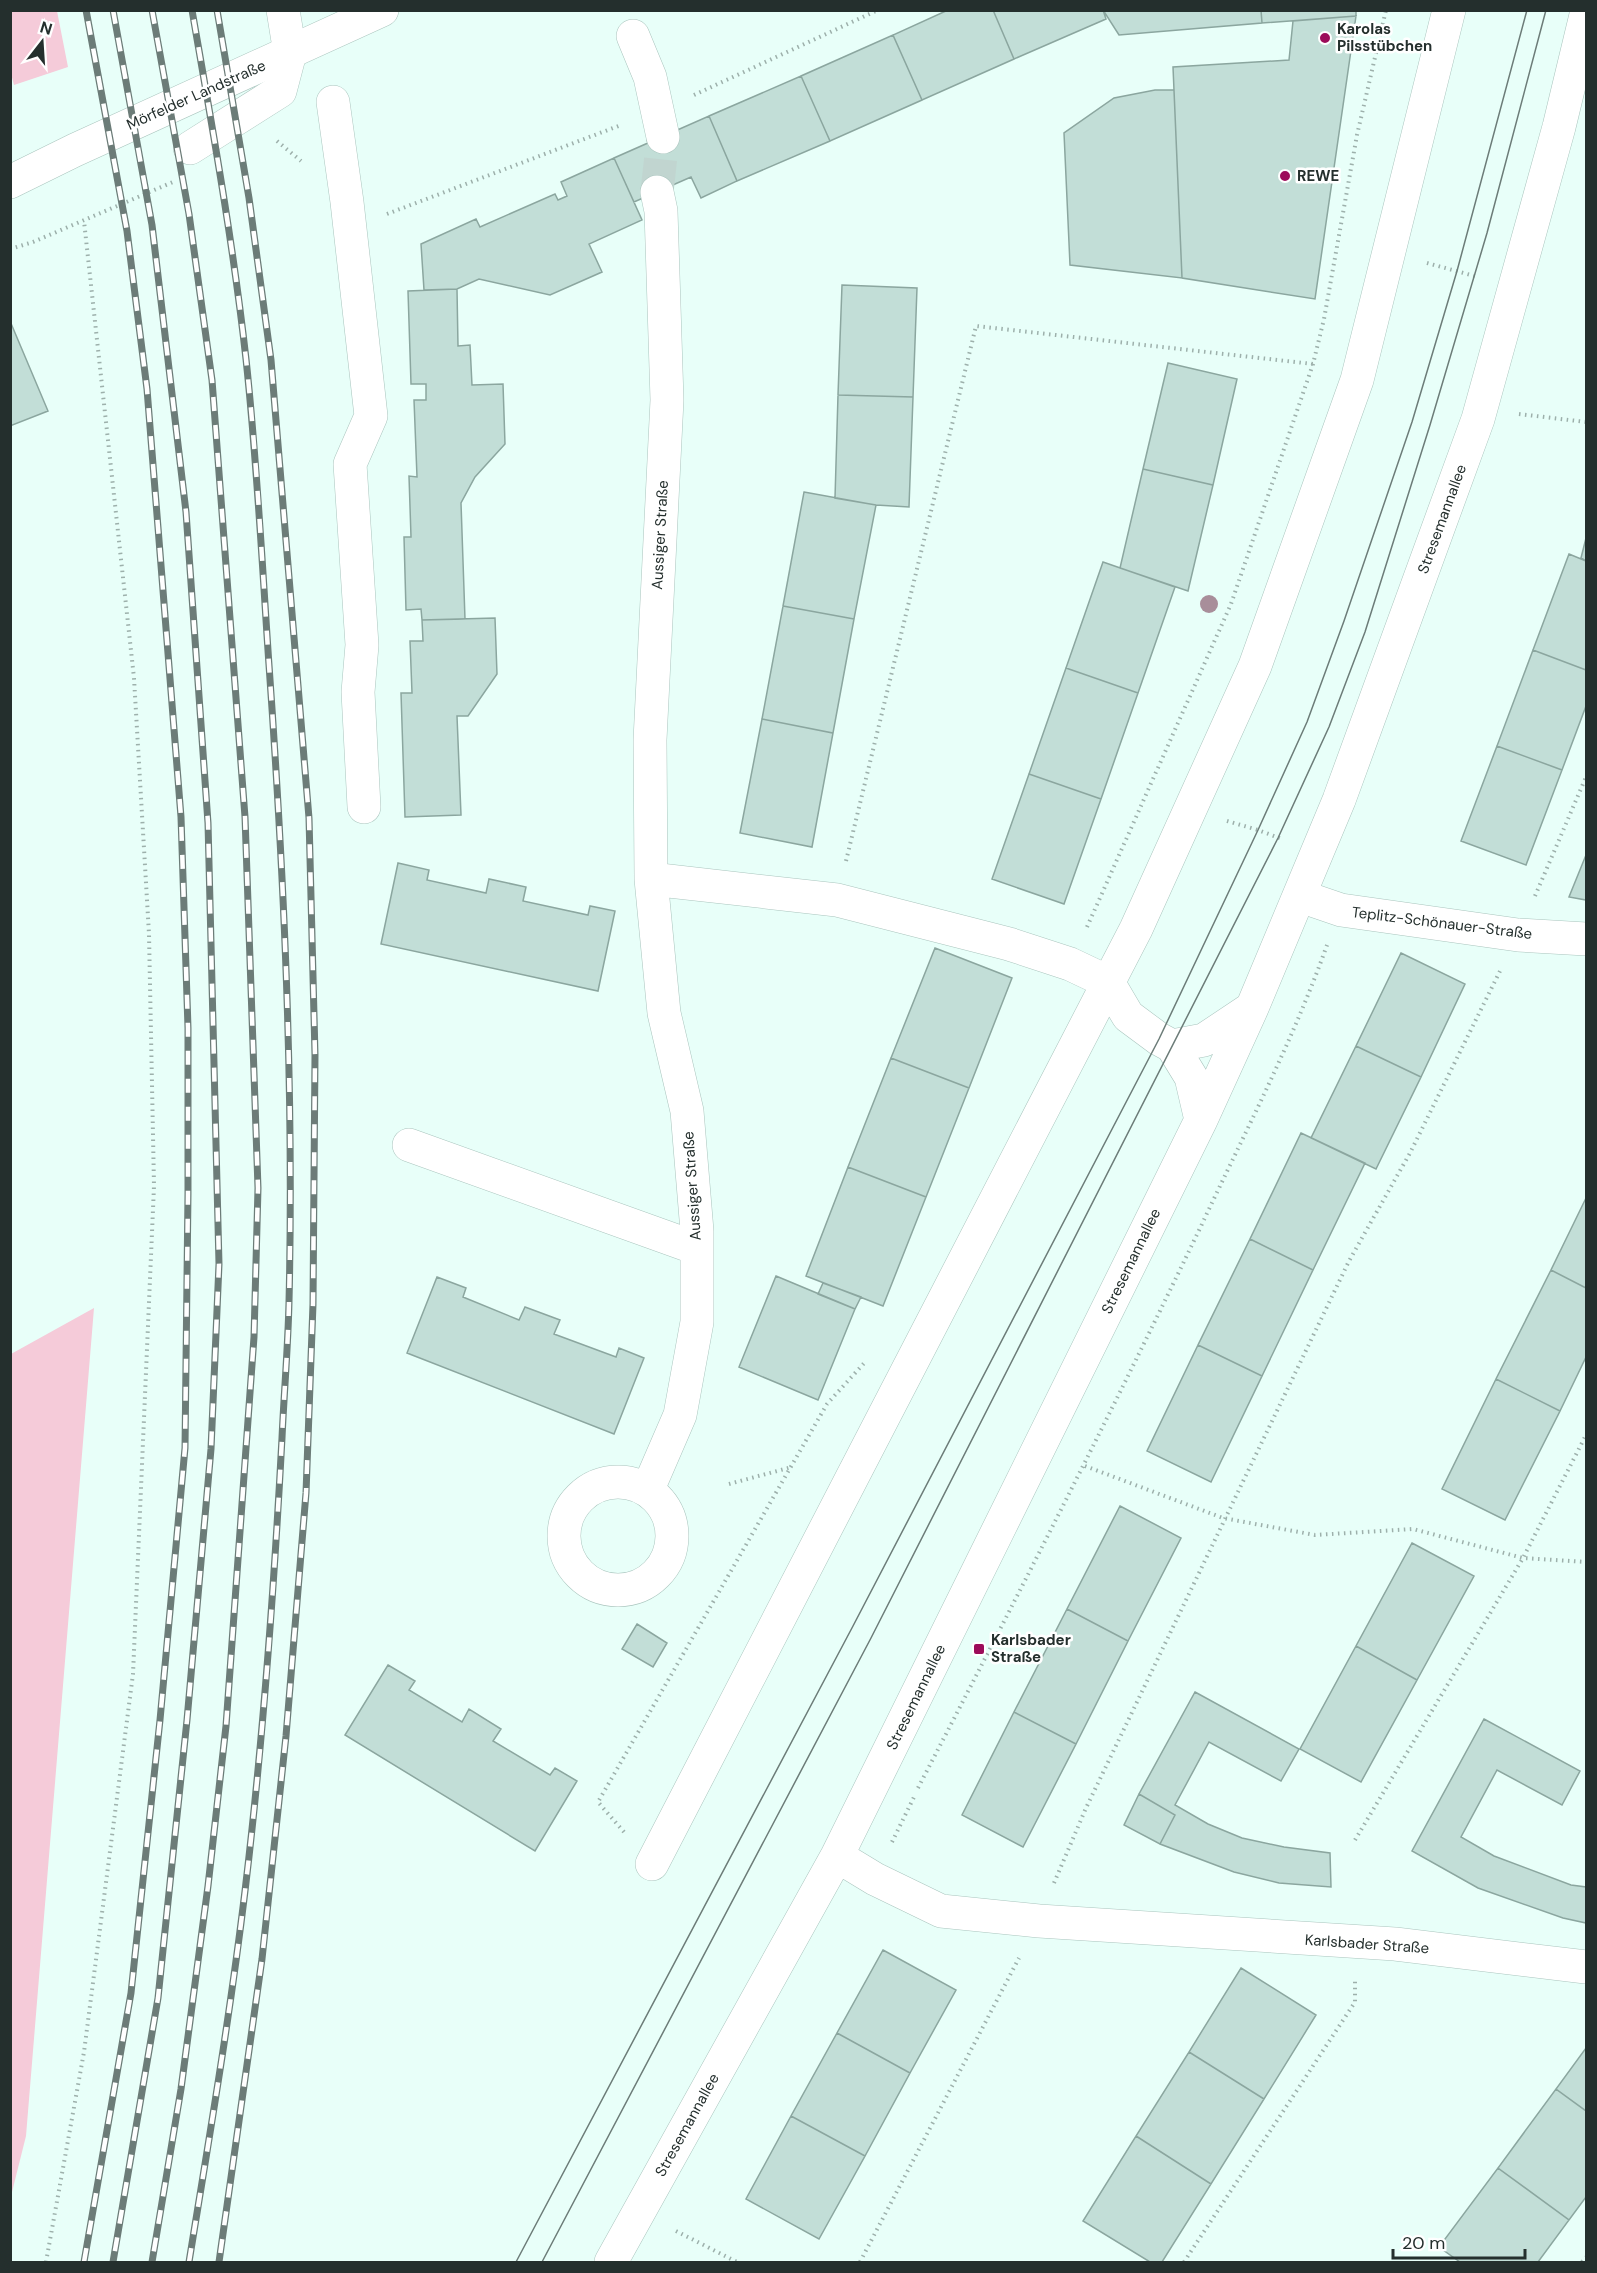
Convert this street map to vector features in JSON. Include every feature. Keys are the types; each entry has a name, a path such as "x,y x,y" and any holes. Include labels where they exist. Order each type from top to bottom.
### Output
{"street":[{"path":"190,148 280,91 290,53 283,10"},
{"name":"Mörfelder Landstraße","path":"10,182 382,10"},
{"path":"652,1864 1136,929 1170,849 1255,666 1358,380 1449,10"},
{"name":"Stresemannallee","path":"611,2262 837,1856 1200,1120 1252,1008 1339,800 1478,418 1514,288 1573,120 1587,15"},
{"path":"633,36 645,63 661,124"},
{"path":"333,102 347,202 371,416 350,464 363,645 358,692 364,807"},
{"name":"Aussiger Straße","path":"648,1489 680,1415 697,1322 697,1231 687,1111 664,1013 651,879 650,740 667,400 660,211 657,192"},
{"path":"651,879 837,900 1009,944 1070,964 1108,982 1128,1016 1172,1046 1191,1077 1200,1120"},
{"name":"Teplitz-Schönauer-Straße","path":"1300,896 1341,910 1518,935 1587,939"},
{"path":"1172,1046 1204,1040 1252,1008"},
{"path":"409,1145 696,1248"},
{"name":"Karlsbader Straße","path":"837,1856 875,1879 941,1911 1039,1921 1395,1944 1587,1967"}],"path":[{"path":"274,138 347,202 389,215 661,124 878,10"},
{"path":"1070,964 1231,604 1313,364 1324,319 1357,135 1386,10"},
{"path":"10,249 33,242 179,180"},
{"path":"46,2262 84,2052 133,1674 154,1186 149,934 134,678 84,221"},
{"path":"1339,237 1514,288"},
{"path":"837,900 976,326 1313,364"},
{"path":"1516,413 1587,422"},
{"path":"860,2262 1039,1921 1086,1808 1223,1518 1348,1261 1410,1153 1518,935 1587,777"},
{"path":"1223,831 1227,820 1287,841"},
{"path":"1130,829 1170,849"},
{"path":"652,1864 598,1802 827,1404 872,1354"},
{"path":"1355,1840 1523,1558 1587,1435"},
{"path":"729,1484 793,1466"},
{"path":"1084,1466 1223,1518 1315,1535 1413,1529 1523,1558 1587,1562"},
{"path":"1184,2262 1355,2002 1354,1943"},
{"path":"676,2231 737,2262"},
{"path":"1582,2262 1587,2257"}],"shaded area":[{"path":"10,11 57,11 68,67 14,85 10,70"},
{"path":"94,1308 26,2136 11,2196 11,1354"}],"building":[{"path":"948,10 993,10 1014,59 922,100 893,35"},
{"path":"993,10 1103,10 1106,19 1014,59"},
{"path":"1103,10 1261,10 1262,23 1119,35"},
{"path":"1261,10 1356,10 1356,16 1262,23"},
{"path":"1356,16 1315,299 1182,278 1173,67 1289,60 1293,21"},
{"path":"893,35 922,100 830,141 801,76"},
{"path":"801,76 830,141 737,181 709,116"},
{"path":"1155,90 1174,90 1182,278 1070,265 1064,133 1114,98"},
{"path":"709,116 737,181 701,198 691,177 634,202 614,158"},
{"path":"614,158 642,220 589,244 602,272 550,295 479,279 457,289 424,290 421,244 476,219 480,227 555,194 558,200 567,196 561,182"},
{"path":"842,285 917,288 913,397 838,395"},
{"path":"457,289 458,346 470,345 472,385 503,384 505,444 475,477 461,503 465,619 422,620 421,609 406,610 404,537 411,537 409,476 417,477 414,400 426,400 426,384 411,384 408,291"},
{"path":"10,321 48,411 10,426"},
{"path":"1168,363 1237,379 1213,485 1143,469"},
{"path":"838,395 913,397 909,507 876,505 835,498"},
{"path":"1143,469 1213,485 1188,591 1120,568"},
{"path":"804,492 876,505 854,619 783,606"},
{"path":"1586,538 1586,561 1581,558"},
{"path":"1569,554 1586,561 1586,670 1533,650"},
{"path":"1103,562 1175,587 1138,693 1066,668"},
{"path":"783,606 854,619 833,733 762,719"},
{"path":"495,618 497,674 468,716 457,716 461,815 405,817 401,693 412,693 410,641 423,641 422,620"},
{"path":"1533,650 1586,670 1586,706 1562,770 1497,746"},
{"path":"1066,668 1138,693 1101,799 1029,774"},
{"path":"762,719 833,733 812,847 740,833"},
{"path":"1497,746 1562,770 1526,865 1461,841"},
{"path":"1029,774 1101,799 1064,904 992,879"},
{"path":"1586,855 1586,900 1569,897"},
{"path":"398,863 429,870 427,880 486,893 489,879 526,887 523,901 588,915 590,906 615,911 598,991 381,944"},
{"path":"935,948 1012,978 969,1088 891,1058"},
{"path":"1401,953 1465,984 1421,1077 1356,1046"},
{"path":"1356,1046 1421,1077 1376,1169 1311,1138"},
{"path":"891,1058 969,1088 926,1197 848,1167"},
{"path":"1301,1133 1365,1163 1313,1270 1250,1239"},
{"path":"848,1167 926,1197 883,1306 806,1276"},
{"path":"1586,1198 1586,1288 1551,1270"},
{"path":"1250,1239 1313,1270 1262,1376 1198,1345"},
{"path":"1551,1270 1586,1288 1586,1357 1560,1411 1496,1379"},
{"path":"776,1276 855,1309 818,1400 739,1367"},
{"path":"437,1277 466,1288 463,1297 519,1320 525,1307 560,1320 554,1334 616,1357 619,1348 644,1358 614,1434 407,1353"},
{"path":"823,1283 861,1297 855,1309 818,1294"},
{"path":"1198,1345 1262,1376 1211,1482 1147,1451"},
{"path":"1496,1379 1560,1411 1505,1520 1442,1489"},
{"path":"1120,1506 1181,1538 1128,1641 1067,1609"},
{"path":"1412,1543 1474,1576 1417,1680 1356,1646"},
{"path":"1067,1609 1128,1641 1076,1744 1014,1712"},
{"path":"637,1624 667,1643 653,1667 622,1649"},
{"path":"1356,1646 1417,1680 1361,1782 1300,1749"},
{"path":"388,1665 415,1681 409,1690 462,1722 469,1709 501,1729 493,1741 550,1775 555,1768 577,1781 535,1851 345,1735"},
{"path":"1195,1692 1299,1749 1281,1781 1209,1742 1175,1805 1208,1824 1242,1838 1284,1847 1330,1853 1331,1887 1279,1883 1234,1872 1160,1844 1175,1815 1139,1794"},
{"path":"1014,1712 1076,1744 1023,1847 962,1815"},
{"path":"1484,1719 1580,1771 1562,1805 1497,1770 1461,1837 1494,1856 1571,1885 1586,1887 1586,1923 1563,1918 1478,1888 1412,1851"},
{"path":"1139,1794 1175,1815 1160,1844 1124,1825"},
{"path":"883,1950 956,1990 910,2073 837,2033"},
{"path":"1241,1968 1316,2015 1264,2099 1189,2052"},
{"path":"837,2033 910,2073 865,2156 791,2116"},
{"path":"1586,2048 1586,2111 1556,2089"},
{"path":"1189,2052 1264,2099 1211,2184 1136,2136"},
{"path":"1556,2089 1586,2111 1586,2197 1569,2220 1498,2168"},
{"path":"791,2116 865,2156 819,2239 746,2199"},
{"path":"1136,2136 1211,2184 1162,2262 1150,2262 1083,2221"},
{"path":"1498,2168 1569,2220 1538,2262 1460,2262 1439,2247"}],"tunnel":[{"path":"657,192 663,137"}],"tram line":[{"path":"516,2262 853,1626 1159,1039 1307,722 1412,422 1457,271 1527,10"},
{"path":"542,2262 871,1638 1278,838 1329,727 1365,632 1430,425 1487,233 1546,10"}],"railway":[{"path":"84,2262 131,1993 160,1720 185,1448 188,1193 188,1028 181,817 147,389 127,231 86,10"},
{"path":"113,10 152,225 186,512 208,823 219,1264 211,1449 187,1720 158,1998 113,2262"},
{"path":"152,10 189,214 212,380 245,817 258,1188 254,1337 226,1726 208,1886 181,2089 152,2262"},
{"path":"189,2262 233,1984 257,1778 279,1495 288,1319 290,1222 289,1063 283,904 253,436 235,271 192,10"},
{"path":"217,10 249,198 271,360 309,818 315,1055 313,1304 306,1493 286,1736 262,1959 219,2262"}],"place":[{"name":"Karolas Pilsstübchen","path":"1325,38"},
{"name":"REWE","path":"1285,176"},
{"name":"Karlsbader Straße","path":"979,1649"}]}
